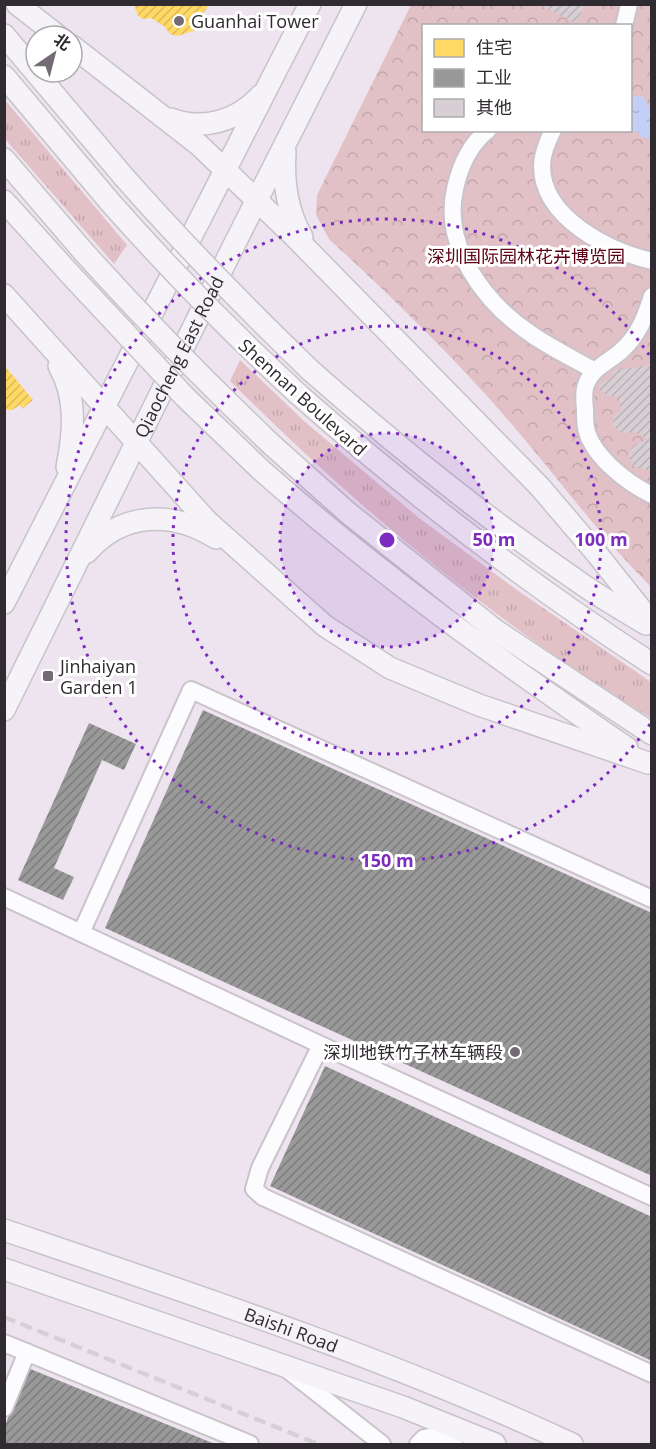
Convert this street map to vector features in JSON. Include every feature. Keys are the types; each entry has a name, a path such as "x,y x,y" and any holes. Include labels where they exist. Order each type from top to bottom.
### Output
{"main road":[{"path":"17,4 43,24"},
{"path":"4,603 310,4"},
{"name":"Qiaocheng East Road","path":"4,710 356,4"},
{"path":"4,35 174,234 240,303 310,370 381,432 466,499 578,582 651,625"},
{"path":"84,55 165,117 227,170 313,256 540,487 597,554 651,625"},
{"name":"Shennan Boulevard","path":"4,76 156,254 226,327 298,394 370,457 443,515 534,583 651,664"},
{"path":"165,117 194,125 226,120 255,102 270,84"},
{"path":"286,144 284,169 290,211 313,256"},
{"path":"4,159 134,308 200,377 347,512 495,630 651,734"},
{"path":"4,201 185,397 323,525 397,584 531,682 650,764"},
{"path":"4,295 207,521 325,626 390,668 479,705 650,764"},
{"path":"43,339 62,372 71,395 71,438 64,483"},
{"path":"74,567 93,545 107,534 125,525 146,519 166,519 203,530 247,557"},
{"name":"Baishi Road","path":"4,1230 387,1365 462,1395 572,1444"},
{"name":"Baishi Road","path":"4,1269 403,1407 495,1444"}],"lane":[{"path":"624,24 629,4"},
{"path":"486,132 469,150 458,175 451,206 455,237 465,261 480,286 505,313 531,334 595,371"},
{"path":"552,132 545,146 542,166 545,184 556,205 571,223 593,238 616,250 651,261"},
{"path":"651,296 644,320 636,335 622,351 595,371 586,382 584,396 586,430 598,452 614,470 637,488 651,495"},
{"path":"81,933 191,690 651,899"},
{"path":"4,897 321,1046 651,1197"},
{"path":"321,1046 260,1168 254,1189 262,1197 651,1374"},
{"path":"4,1343 250,1444"},
{"path":"4,1408 27,1352"},
{"path":"283,1367 382,1444"},
{"path":"418,1444 424,1438 434,1436 454,1444"}],"green space":[{"name":"深圳国际园林花卉博览园","path":"411,5 651,5 651,587 615,549 515,428 471,379 329,239 316,215 317,195"},
{"path":"5,100 127,245 114,264 5,139"},
{"path":"240,360 304,421 419,518 517,590 651,682 651,718 538,644 483,604 379,519 278,428 230,381"}],"water":[{"path":"634,96 644,97 651,111 651,139 641,137 638,132 632,130"}],"building: 住宅":[{"name":"Guanhai Tower","path":"134,4 209,4 202,16 203,22 200,29 177,36 170,34 164,26 151,18 144,19 138,16"},
{"path":"4,365 33,400 22,409 20,405 12,410 4,410"}],"building: 工业":[{"name":"深圳地铁竹子林车辆段","path":"203,710 652,913 652,1176 105,928"},
{"path":"89,723 136,744 124,770 102,760 54,868 74,877 63,900 18,880"},
{"path":"325,1066 652,1217 652,1361 270,1186"},
{"path":"28,1368 215,1444 4,1444 4,1428"}],"building: 其他":[{"path":"538,4 585,4 576,23"},
{"path":"652,365 652,469 645,470 634,466 629,457 631,449 636,444 648,440 637,432 622,433 614,427 613,417 621,410 619,397 607,395 599,387 611,377 615,370"}],"railway":[{"path":"4,1317 318,1444"}],"place":[{"name":"Guanhai Tower","path":"179,21"},
{"name":"Jinhaiyan Garden 1","path":"48,676"},
{"name":"深圳地铁竹子林车辆段","path":"515,1052"}]}
